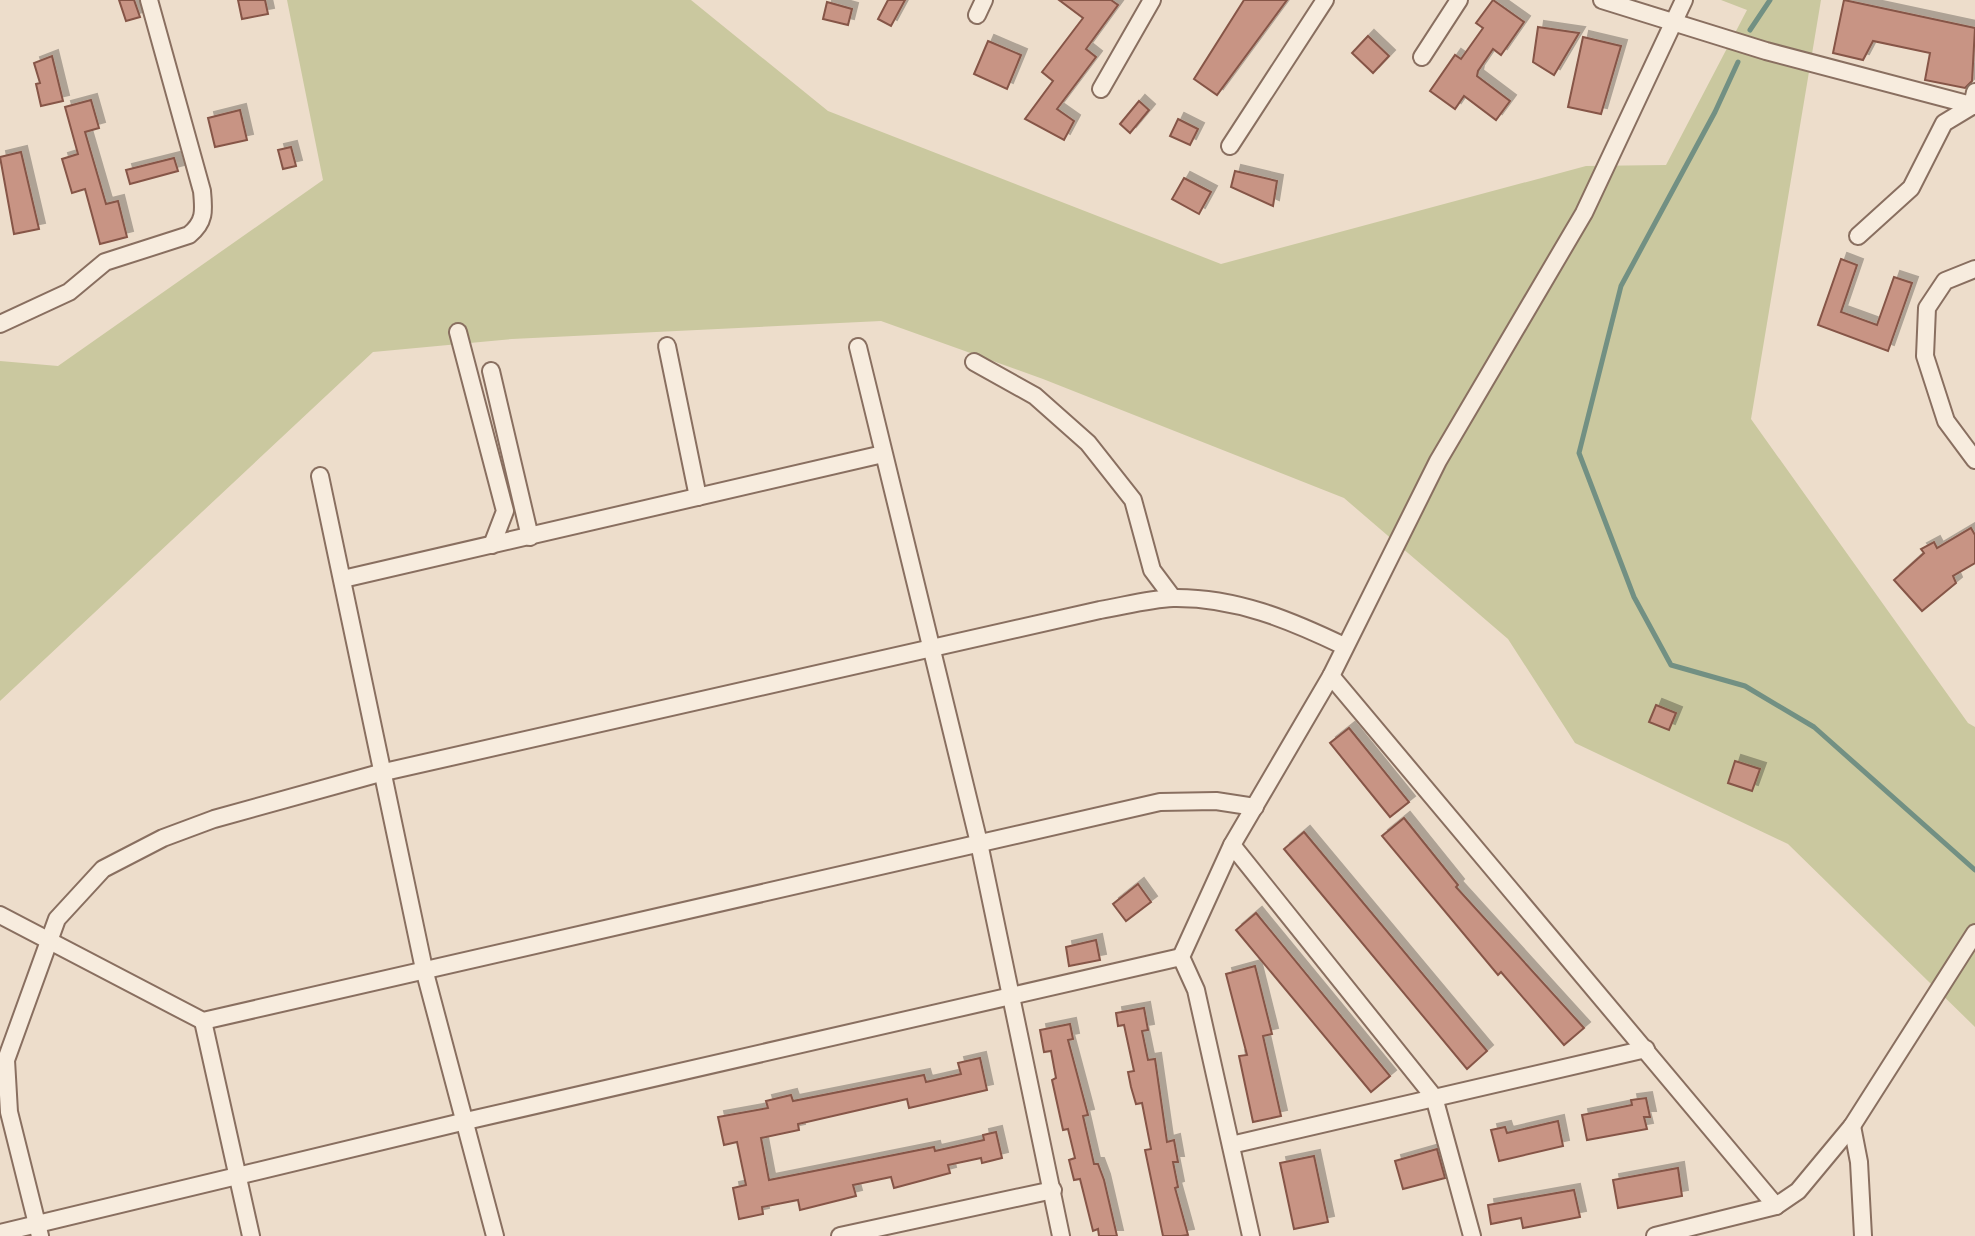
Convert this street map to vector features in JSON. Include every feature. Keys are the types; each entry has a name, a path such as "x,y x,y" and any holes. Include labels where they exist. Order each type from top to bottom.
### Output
{"street":[{"path":"0,324 69,292 105,262 189,235 199,227 204,215 202,191 149,0"},
{"path":"1101,89 1152,0"},
{"path":"1230,146 1325,0"},
{"path":"1422,57 1459,0"},
{"path":"1602,0 1810,63 1974,101"},
{"path":"1251,1236 1196,990 1181,957 1232,845 1331,676 1438,461 1584,213 1684,0"},
{"path":"1858,236 1911,188 1944,123 1974,101"},
{"path":"1975,269 1945,281 1927,308 1925,356 1946,421 1975,460"},
{"path":"458,332 505,511 492,545"},
{"path":"667,346 698,497"},
{"path":"858,347 979,843 1009,999 1061,1236"},
{"path":"974,362 1035,396 1088,443 1133,500 1152,570 1173,598"},
{"path":"491,371 530,537"},
{"path":"343,579 883,454"},
{"path":"320,476 380,773 424,969 495,1236"},
{"path":"39,1231 9,1112 6,1060 57,919 103,869 163,838 214,819 380,773 1100,610 1173,598 1255,609 1283,617 1344,646"},
{"path":"1331,676 1776,1206"},
{"path":"0,915 203,1021 1160,802 1216,801 1255,807"},
{"path":"1232,845 1434,1097 1472,1236"},
{"path":"1655,1236 1776,1206 1798,1191 1852,1126 1975,933"},
{"path":"0,1233 39,1231 466,1121 1009,999 1181,957"},
{"path":"203,1021 251,1236"},
{"path":"1231,1145 1646,1049"},
{"path":"1852,1126 1859,1162 1863,1236"},
{"path":"840,1236 1053,1190"}],"shaded area":[{"path":"287,0 691,0 828,111 1221,264 1586,166 1666,165 1747,10 1721,0 1821,0 1751,419 1968,723 1975,727 1975,1027 1788,844 1575,743 1508,639 1344,498 1043,379 881,321 512,339 373,352 0,701 0,361 58,366 323,180"}],"building":[{"path":"119,0 134,0 140,17 126,21"},
{"path":"238,0 265,0 268,14 242,19"},
{"path":"888,0 905,0 891,26 878,19"},
{"path":"1059,0 1111,0 1118,5 1086,49 1096,57 1057,109 1074,121 1064,140 1025,119 1053,81 1042,72 1083,18"},
{"path":"1244,0 1287,0 1217,95 1194,79"},
{"path":"1493,0 1524,22 1501,55 1493,49 1478,71 1477,76 1510,101 1496,120 1464,96 1455,109 1430,91 1455,55 1461,59 1483,28 1476,23"},
{"path":"1844,0 1975,28 1972,81 1965,88 1925,80 1930,53 1873,41 1863,60 1833,53"},
{"path":"827,2 852,9 848,25 823,19"},
{"path":"1538,27 1579,33 1554,75 1533,62"},
{"path":"1368,36 1389,56 1373,73 1352,53"},
{"path":"1583,37 1621,46 1601,114 1568,107"},
{"path":"988,41 1021,55 1007,89 974,74"},
{"path":"52,56 63,101 41,106 36,84 40,83 34,63"},
{"path":"91,100 99,128 85,132 106,204 118,201 127,237 100,244 85,189 72,193 62,159 78,154 65,107"},
{"path":"1139,101 1149,110 1130,133 1120,124"},
{"path":"240,110 247,140 215,147 208,118"},
{"path":"1178,119 1198,129 1190,145 1170,136"},
{"path":"291,147 296,166 283,169 278,150"},
{"path":"21,152 39,229 14,234 0,157"},
{"path":"174,158 178,171 130,184 126,170"},
{"path":"1235,171 1277,181 1273,206 1231,187"},
{"path":"1184,178 1211,192 1199,214 1172,199"},
{"path":"1841,259 1857,265 1841,312 1877,325 1894,277 1912,283 1888,351 1818,325"},
{"path":"1971,528 1975,535 1975,563 1953,576 1956,583 1922,611 1894,580 1924,553 1921,549 1934,542 1937,548"},
{"path":"1656,705 1676,713 1669,730 1649,722"},
{"path":"1349,728 1409,802 1390,817 1330,743"},
{"path":"1735,761 1760,769 1752,791 1728,783"},
{"path":"1404,818 1458,885 1456,887 1584,1028 1564,1045 1501,972 1498,975 1382,836"},
{"path":"1304,832 1487,1051 1467,1069 1284,849"},
{"path":"1138,884 1151,902 1126,921 1113,904"},
{"path":"1256,913 1390,1076 1371,1092 1236,930"},
{"path":"1096,940 1100,960 1069,966 1066,947"},
{"path":"1255,966 1272,1034 1263,1036 1281,1116 1253,1122 1239,1056 1247,1055 1226,974"},
{"path":"1144,1008 1148,1030 1142,1031 1148,1060 1155,1059 1167,1142 1174,1140 1178,1162 1173,1162 1178,1187 1175,1188 1188,1235 1163,1236 1145,1150 1151,1149 1142,1103 1136,1104 1131,1087 1128,1072 1134,1071 1124,1025 1118,1026 1116,1013"},
{"path":"1070,1024 1073,1039 1068,1040 1088,1115 1083,1116 1094,1164 1098,1164 1104,1180 1117,1236 1099,1236 1098,1229 1093,1231 1080,1179 1074,1180 1069,1160 1075,1158 1068,1129 1063,1130 1052,1080 1056,1078 1051,1051 1044,1052 1040,1030"},
{"path":"980,1058 987,1090 909,1108 907,1099 798,1124 799,1130 761,1138 769,1180 934,1147 935,1151 984,1140 983,1135 996,1132 1002,1158 982,1163 981,1158 948,1165 950,1173 894,1188 891,1177 853,1185 856,1196 800,1210 798,1200 762,1207 763,1214 739,1219 733,1188 746,1185 737,1142 724,1145 718,1117 768,1108 766,1101 791,1095 793,1101 924,1075 926,1082 961,1074 958,1063"},
{"path":"1646,1098 1650,1117 1644,1117 1647,1129 1587,1140 1582,1115 1632,1105 1631,1100"},
{"path":"1558,1121 1563,1146 1499,1161 1491,1130 1505,1127 1507,1133"},
{"path":"1437,1149 1445,1178 1403,1189 1395,1161"},
{"path":"1314,1156 1328,1222 1294,1229 1280,1163"},
{"path":"1678,1168 1682,1196 1618,1208 1613,1180"},
{"path":"1574,1190 1580,1217 1523,1228 1521,1218 1491,1224 1488,1205"}],"waterway":[{"path":"1750,30 1770,0"},
{"path":"1738,62 1715,112 1621,286 1579,453 1634,597 1671,665 1745,686 1814,727 1975,870"}]}
